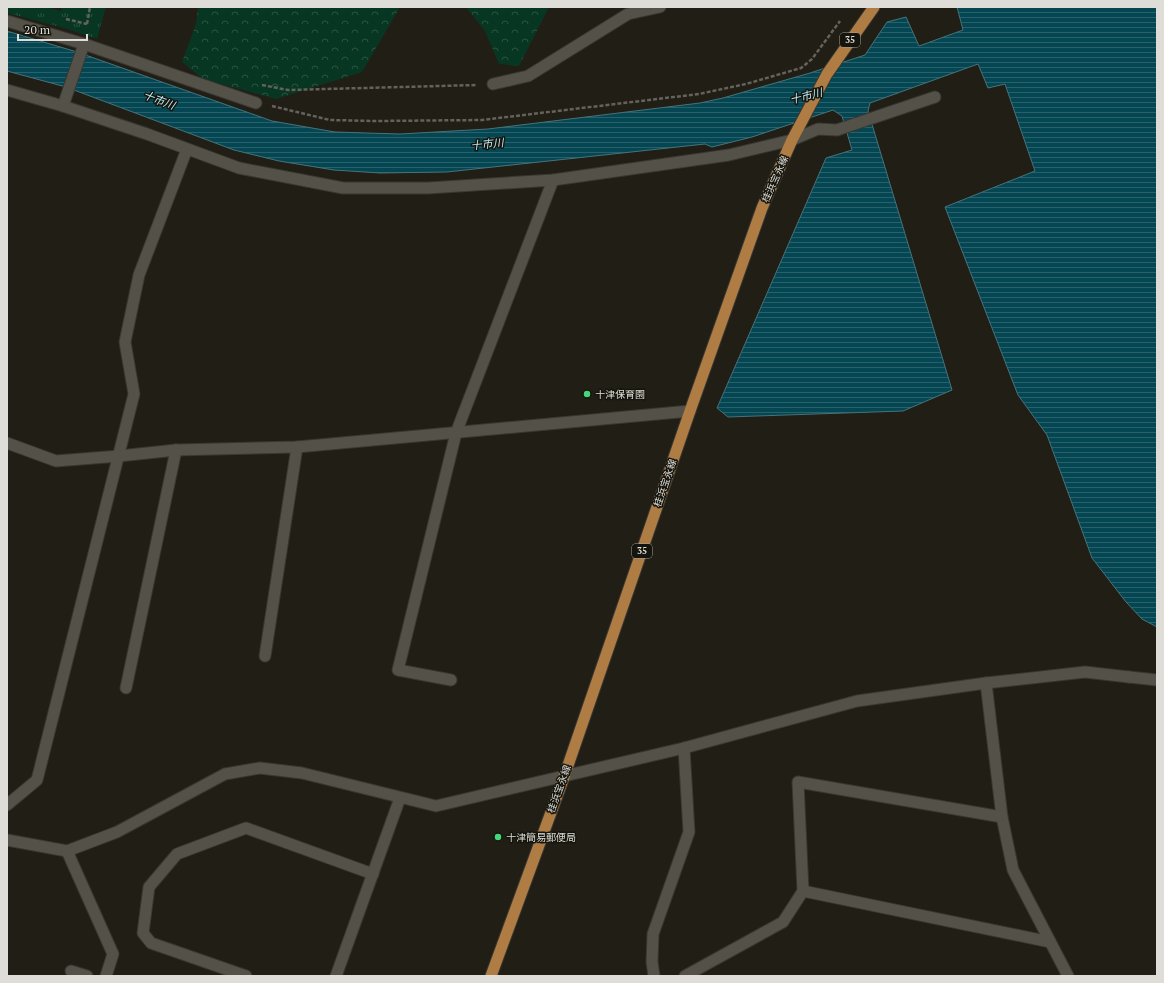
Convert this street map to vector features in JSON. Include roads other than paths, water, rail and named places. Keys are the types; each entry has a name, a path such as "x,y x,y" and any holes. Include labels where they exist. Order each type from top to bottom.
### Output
{"main road":[{"name":"桂浜宝永線","path":"491,976 564,777 690,411 762,208 792,140 827,74 874,7"}],"street":[{"path":"493,84 528,76 628,14 660,7"},
{"path":"7,21 256,103"},
{"path":"65,102 83,47"},
{"path":"7,90 65,102 240,168 343,188 428,188 553,180 729,155 792,140 818,129 841,129 935,97"},
{"path":"7,805 37,780 134,394 125,342 139,275 187,149"},
{"path":"451,680 398,670 456,433 553,180"},
{"path":"7,443 56,461 176,450 297,447 690,411"},
{"path":"265,656 297,447"},
{"path":"126,688 176,450"},
{"path":"7,840 67,851 117,832 225,774 260,768 302,773 436,806 684,748 857,701 986,683 1085,672 1157,680"},
{"path":"986,683 1002,817 1013,870 1068,976"},
{"path":"654,976 652,962 653,934 690,832 684,748"},
{"path":"689,975 783,922 803,891 798,782 1002,817"},
{"path":"336,976 400,798"},
{"path":"246,976 151,943 143,933 149,887 177,854 246,828 373,874"},
{"path":"67,851 113,954 106,976"},
{"path":"803,891 1050,942"},
{"path":"71,971 87,976"}],"water":[{"name":"十市川","path":"957,7 1157,7 1157,627 1142,619 1126,602 1092,558 1047,435 1018,395 945,207 1035,171 1005,84 988,88 978,64 870,103 868,111 952,390 903,411 728,417 717,408 826,158 852,150 842,116 833,110 752,137 712,147 705,144 447,172 380,173 334,170 279,161 234,150 66,87 7,71 7,31 77,52 272,121 335,132 400,134 488,129 700,103 723,98 810,73 865,55 887,22 906,17 919,46 963,30"}],"place":[{"name":"十津保育園","path":"587,394"},
{"name":"十津簡易郵便局","path":"498,837"}]}
